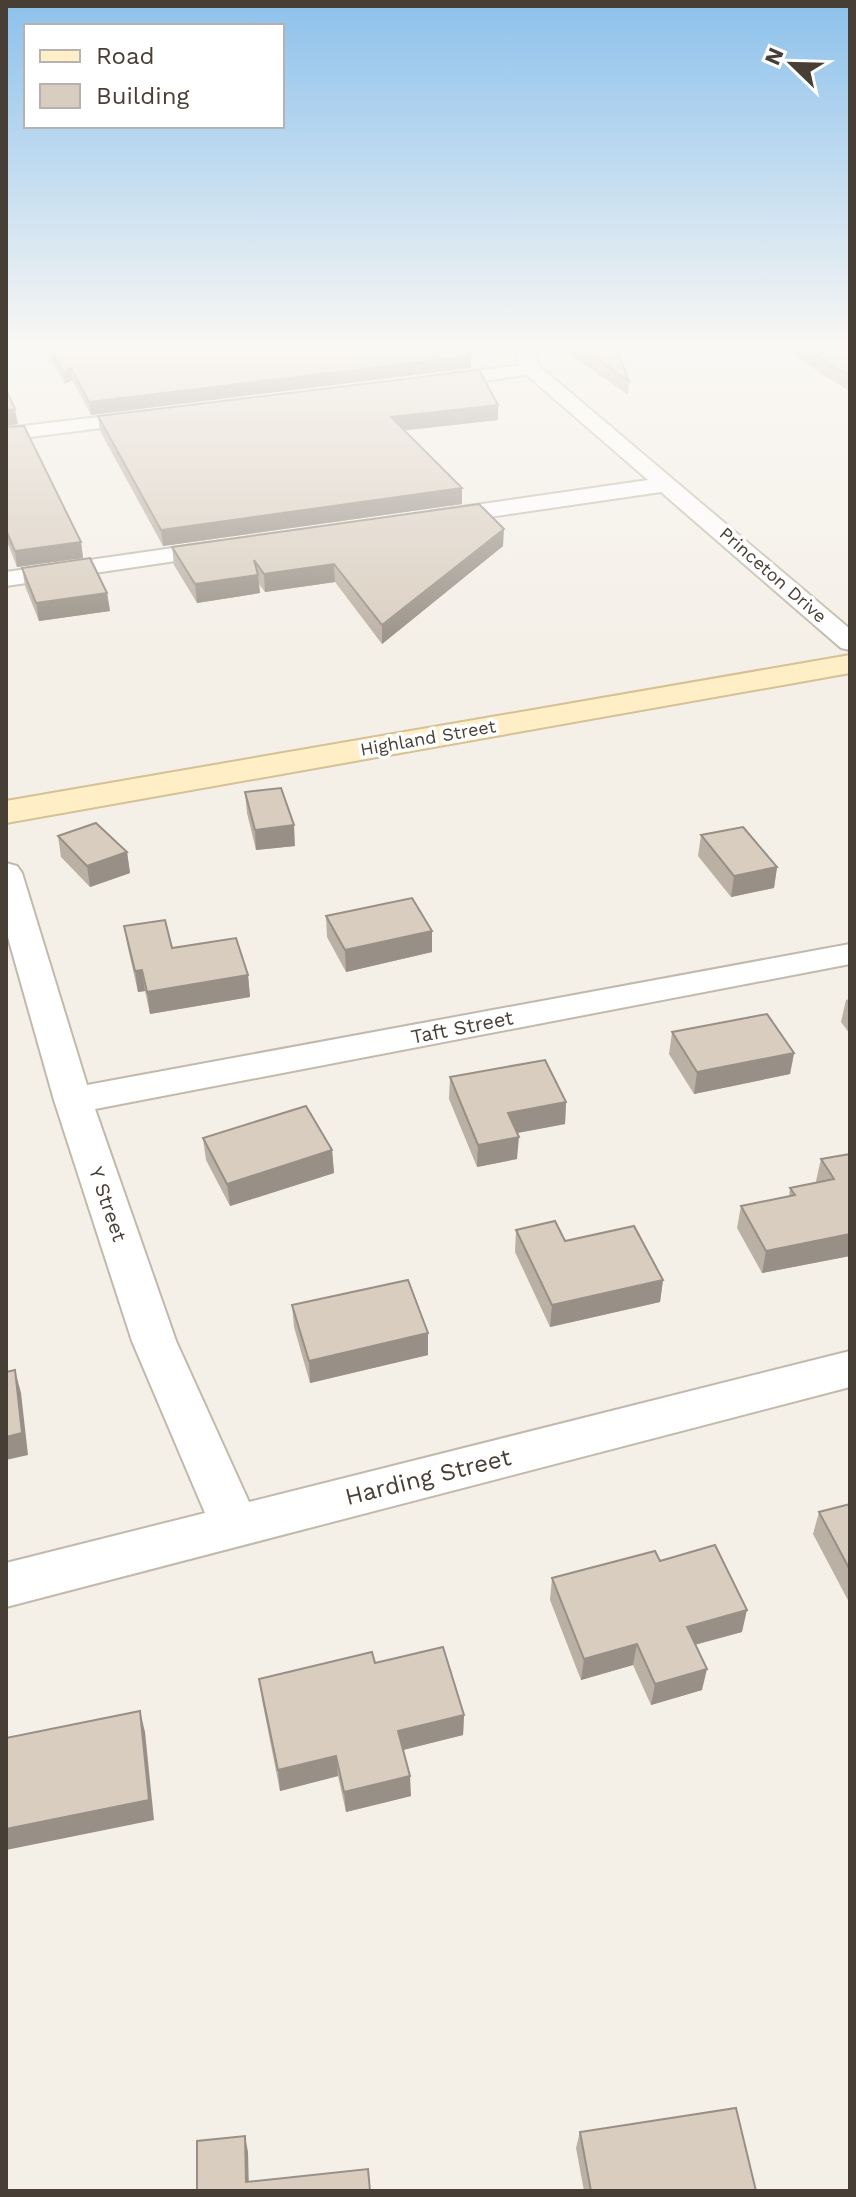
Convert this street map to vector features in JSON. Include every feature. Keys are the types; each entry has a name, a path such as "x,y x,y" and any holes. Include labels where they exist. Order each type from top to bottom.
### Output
{"street":[{"name":"Princeton Drive","path":"628,450 850,642"},
{"path":"416,521 669,484"},
{"path":"6,579 245,545"},
{"name":"Highland Street","path":"6,812 850,664"},
{"name":"Y Street","path":"6,873 73,1100 154,1341 235,1525"},
{"name":"Taft Street","path":"73,1100 850,954"},
{"name":"Harding Street","path":"6,1585 850,1369"}],"building":[{"path":"6,450 36,450 81,542 15,551 6,530"},
{"path":"117,450 424,450 462,488 161,530"},
{"path":"479,504 504,529 382,625 334,564 264,574 254,560 258,575 195,584 172,547"},
{"path":"90,558 107,593 36,603 22,568"},
{"path":"281,788 294,825 255,830 245,792"},
{"path":"96,823 127,852 87,866 58,836"},
{"path":"743,827 777,867 734,876 701,835"},
{"path":"412,898 432,931 345,950 326,916"},
{"path":"165,920 172,948 236,938 248,975 147,992 142,970 135,971 124,926"},
{"path":"767,1014 794,1053 697,1072 672,1032"},
{"path":"545,1060 566,1102 508,1113 519,1137 478,1145 450,1077"},
{"path":"306,1106 332,1150 227,1184 203,1138"},
{"path":"850,1154 850,1234 766,1251 741,1206 795,1195 790,1188 834,1179 821,1159"},
{"path":"555,1221 565,1241 634,1226 663,1280 552,1305 516,1230"},
{"path":"408,1280 428,1333 309,1361 292,1305"},
{"path":"15,1370 22,1433 6,1437 6,1372"},
{"path":"850,1504 850,1570 819,1512"},
{"path":"715,1545 747,1610 687,1627 707,1669 655,1684 637,1644 584,1659 552,1578 655,1551 660,1561"},
{"path":"443,1647 464,1715 398,1731 410,1776 344,1792 336,1756 278,1770 259,1679 372,1652 375,1663"},
{"path":"140,1711 149,1800 6,1829 6,1738"},
{"path":"736,2108 756,2191 591,2191 580,2132"},
{"path":"245,2136 246,2182 368,2169 370,2191 197,2191 197,2141"}]}
